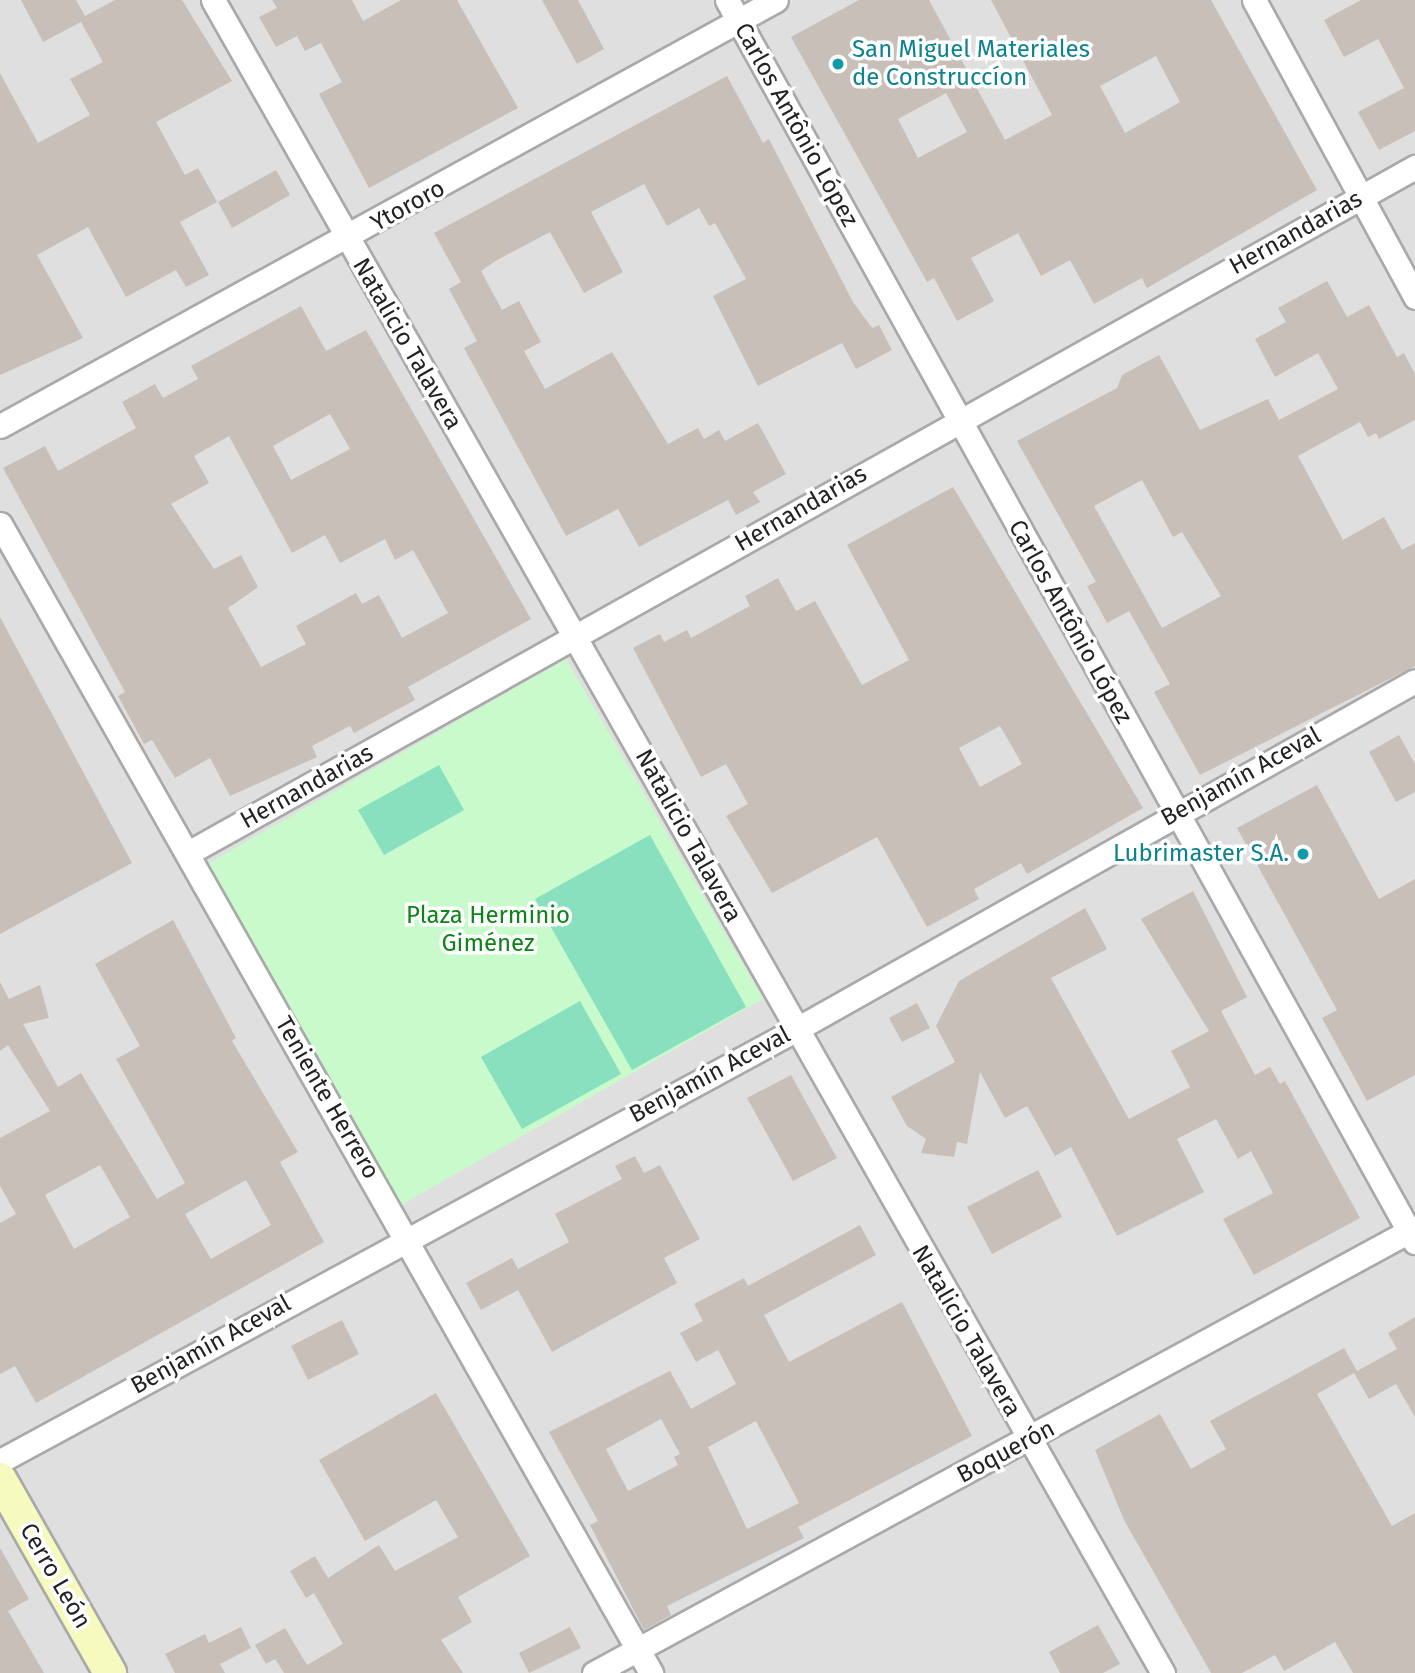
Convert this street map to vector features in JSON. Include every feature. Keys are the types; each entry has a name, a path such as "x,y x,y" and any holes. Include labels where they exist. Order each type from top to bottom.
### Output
{"street":[{"name":"Natalicio Talavera","path":"213,0 347,240 576,636 1028,1441 1163,1673"},
{"name":"Carlos Antônio López","path":"727,0 1175,813 1413,1234"},
{"name":"Ytororo","path":"0,426 347,240 776,0"},
{"path":"1254,0 1415,297"},
{"name":"Hernandarias","path":"188,853 958,419 1415,167"},
{"name":"Teniente Herrero","path":"0,524 407,1238 651,1673"},
{"name":"Benjamín Aceval","path":"0,1461 795,1030 1175,813 1415,681"},
{"name":"Boquerón","path":"594,1673 1413,1234"},
{"name":"Cerro León","path":"0,1479 110,1673"}],"shaded area":[{"path":"0,0 1415,0 1415,1673 0,1673"}],"green space":[{"name":"Plaza Herminio Giménez","path":"566,659 763,999 401,1205 207,864"},
{"path":"439,765 464,810 384,855 358,810"},
{"path":"650,835 746,1007 632,1070 535,899"},
{"path":"580,1001 621,1074 522,1129 481,1057"}],"building":[{"path":"21,0 76,0 85,16 115,0 182,0 232,81 156,122 185,175 198,168 217,202 180,222 209,275 186,287 176,270 126,297 88,227 37,255 83,338 0,375 0,73 38,143 90,115 70,79 103,62 81,22 43,42"},
{"path":"272,0 352,0 363,21 401,0 457,0 518,108 369,188 319,94 342,82 321,43 305,51 297,36 276,47 259,17 277,8"},
{"path":"542,0 578,0 604,49 577,64"},
{"path":"859,0 929,0 1005,140 1052,115 991,0 1211,0 1317,190 1147,288 1142,278 1094,304 1070,260 1041,276 1018,233 971,258 994,301 957,321 934,278 927,282 791,37","holes":["1156,56 1180,102 1125,133 1100,86","946,93 967,132 918,158 898,119"]},
{"path":"1361,0 1415,0 1415,131 1379,150 1358,112 1404,88 1378,39 1344,57 1324,20"},
{"path":"727,76 763,143 769,139 853,302 872,328 879,325 892,350 856,369 842,343 758,386 713,296 746,279 715,223 709,226 699,208 667,226 644,184 591,212 623,272 584,293 550,232 497,260 481,271 502,310 519,301 541,342 524,351 545,389 612,352 668,444 698,428 704,439 719,430 725,441 758,423 786,474 753,492 760,502 736,515 728,500 639,547 618,509 566,536 464,348 477,341 449,289 461,282 434,233"},
{"path":"276,170 290,195 232,228 218,202"},
{"path":"1327,281 1347,317 1369,305 1397,357 1404,353 1415,374 1415,420 1379,439 1376,433 1368,437 1360,422 1298,456 1343,540 1384,517 1402,550 1415,543 1415,666 1200,775 1154,692 1170,684 1129,611 1107,623 1087,586 1096,582 1017,441 1117,388 1122,375 1159,355 1200,430 1268,399 1279,420 1338,389 1318,353 1275,377 1255,339 1286,322 1278,308","holes":["1142,480 1173,537 1182,532 1221,596 1162,628 1094,506"]},
{"path":"301,306 326,351 366,330 531,619 408,687 415,700 354,733 350,726 312,746 317,757 230,796 210,758 175,778 152,740 144,744 118,696 125,692 3,468 45,446 58,471 136,428 122,402 155,384 163,398 198,379 191,366","holes":["330,414 350,449 291,480 273,446","229,436 292,553 325,535 340,563 385,539 395,560 413,550 448,613 402,638 379,595 362,604 356,593 296,626 306,644 261,667 228,608 258,587 241,555 214,569 171,504 209,483 194,456"]},
{"path":"953,487 1143,808 1027,874 1021,863 974,889 979,899 927,927 877,837 772,893 726,816 748,804 726,764 701,777 633,648 660,634 664,642 687,630 691,638 750,606 745,596 778,578 796,611 815,601 862,685 909,660 847,545","holes":["1000,726 1022,764 980,787 959,748"]},
{"path":"0,617 132,863 0,934"},
{"path":"1399,735 1415,764 1415,792 1396,802 1369,752"},
{"path":"1317,785 1379,899 1415,879 1415,1075 1367,1101 1322,1018 1337,1010 1237,828"},
{"path":"1193,891 1247,997 1221,1011 1255,1075 1270,1067 1280,1084 1285,1081 1360,1218 1254,1275 1223,1219 1273,1193 1251,1151 1238,1159 1216,1119 1177,1139 1204,1192 1117,1236 1071,1147 1055,1156 1027,1106 1005,1118 980,1072 967,1144 957,1142 954,1157 921,1153 926,1139 907,1126 891,1097 955,1062 936,1026 959,981 1085,908 1107,949 1051,978 1129,1119 1190,1087 1171,1051 1209,1031 1141,919"},
{"path":"173,920 236,1038 232,1041 298,1152 280,1162 324,1242 36,1403 15,1366 0,1374 0,1223 16,1214 0,1186 0,1138 50,1111 8,1045 0,1051 0,982 9,999 40,985 49,1018 23,1024 58,1087 81,1073 157,1199 185,1183 116,1059 140,1046 95,964","holes":["100,1165 130,1217 74,1249 45,1195","246,1180 271,1225 211,1259 185,1214"]},
{"path":"917,1003 930,1028 902,1042 889,1018"},
{"path":"791,1075 837,1158 793,1181 747,1098"},
{"path":"635,1156 644,1173 660,1165 700,1239 664,1258 677,1283 552,1352 518,1290 481,1310 466,1283 512,1258 518,1269 569,1242 555,1214 622,1179 615,1166"},
{"path":"1038,1170 1062,1217 992,1254 967,1207"},
{"path":"860,1225 876,1255 764,1315 789,1362 902,1302 972,1436 798,1527 804,1538 667,1606 671,1615 644,1630 590,1525 598,1521 549,1432 670,1371 691,1409 736,1384 718,1350 696,1362 680,1333 703,1321 694,1304 744,1278 748,1286","holes":["661,1419 680,1454 674,1457 678,1465 628,1491 606,1449","756,1421 799,1503 747,1529 708,1447"]},
{"path":"1415,1317 1415,1417 1396,1384 1369,1399 1354,1373 1317,1394 1392,1526 1415,1513 1415,1673 1353,1673 1335,1642 1284,1671 1275,1655 1242,1673 1211,1673 1124,1520 1095,1450 1160,1414 1191,1469 1226,1449 1210,1421 1344,1348 1357,1371 1397,1349 1388,1333"},
{"path":"342,1320 359,1354 308,1380 291,1346"},
{"path":"436,1393 530,1556 458,1597 472,1622 441,1640 463,1673 284,1673 275,1659 266,1664 255,1645 285,1628 307,1665 343,1644 314,1593 306,1598 290,1571 315,1556 328,1578 379,1545 395,1571 458,1537 436,1500 365,1541 319,1460"},
{"path":"0,1548 29,1599 8,1611 44,1673 0,1673"},
{"path":"1098,1625 1120,1664 1103,1673 1060,1673 1049,1652"},
{"path":"241,1627 251,1648 220,1664 225,1673 175,1673 165,1654 205,1634 209,1643"},
{"path":"570,1627 581,1648 529,1673 519,1653"}],"place":[{"name":"San Miguel Materiales de Construccíon","path":"838,64"},
{"name":"Lubrimaster S.A.","path":"1303,854"}]}
